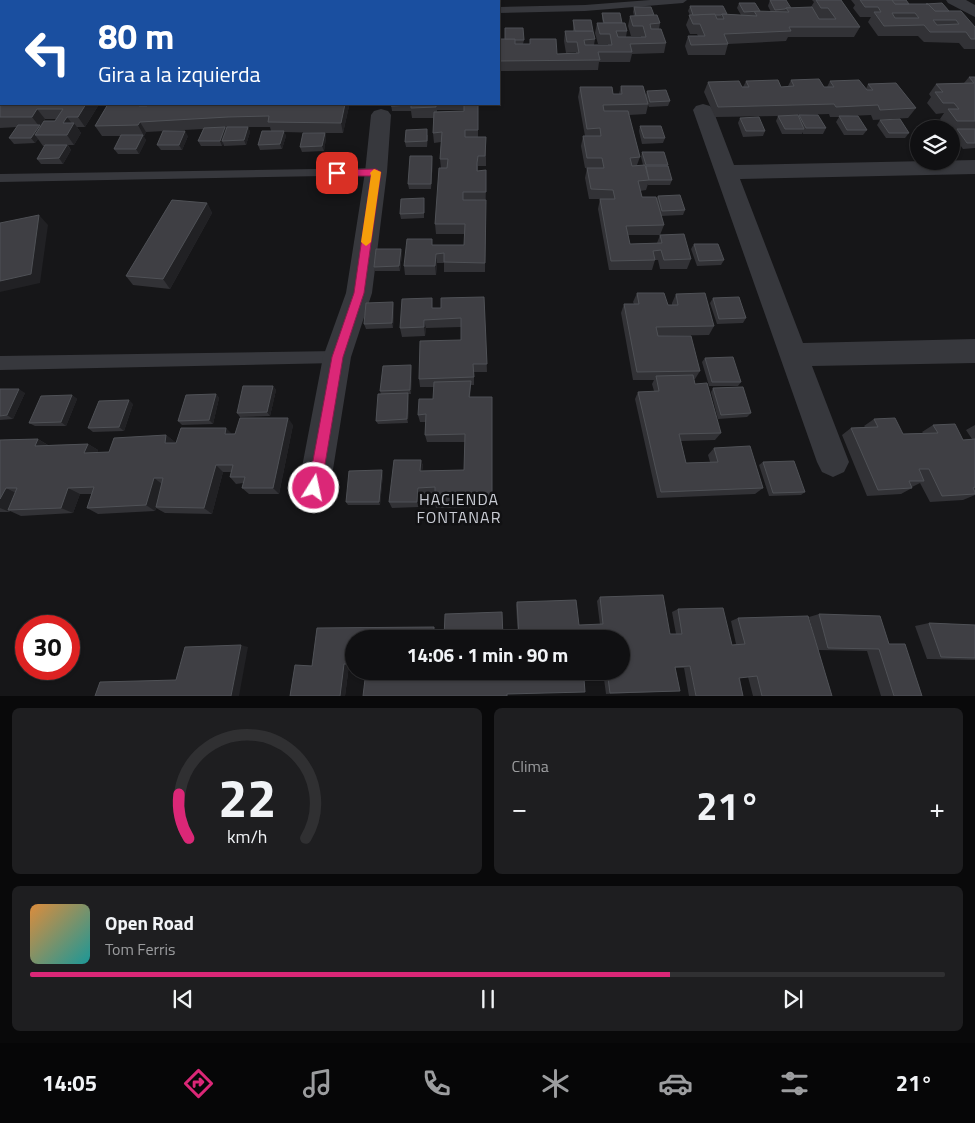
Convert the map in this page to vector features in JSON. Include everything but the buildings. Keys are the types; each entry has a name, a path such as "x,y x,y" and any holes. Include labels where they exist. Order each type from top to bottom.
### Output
{"street":[{"path":"954,0 975,12"},
{"path":"703,110 833,462"},
{"path":"314,488 337,357 359,293 376,172 381,115"},
{"path":"726,172 975,167"},
{"path":"794,355 975,351"}],"lane":[{"path":"500,10 585,8 683,0"},
{"path":"0,178 376,172"},
{"path":"0,364 337,357"}],"slow traffic":[{"path":"366,242 376,172 374,173"}],"district":[{"name":"HACIENDA FONTANAR","path":"459,508"}],"route":[{"path":"314,488 337,357 359,293 376,172 337,173"}]}
